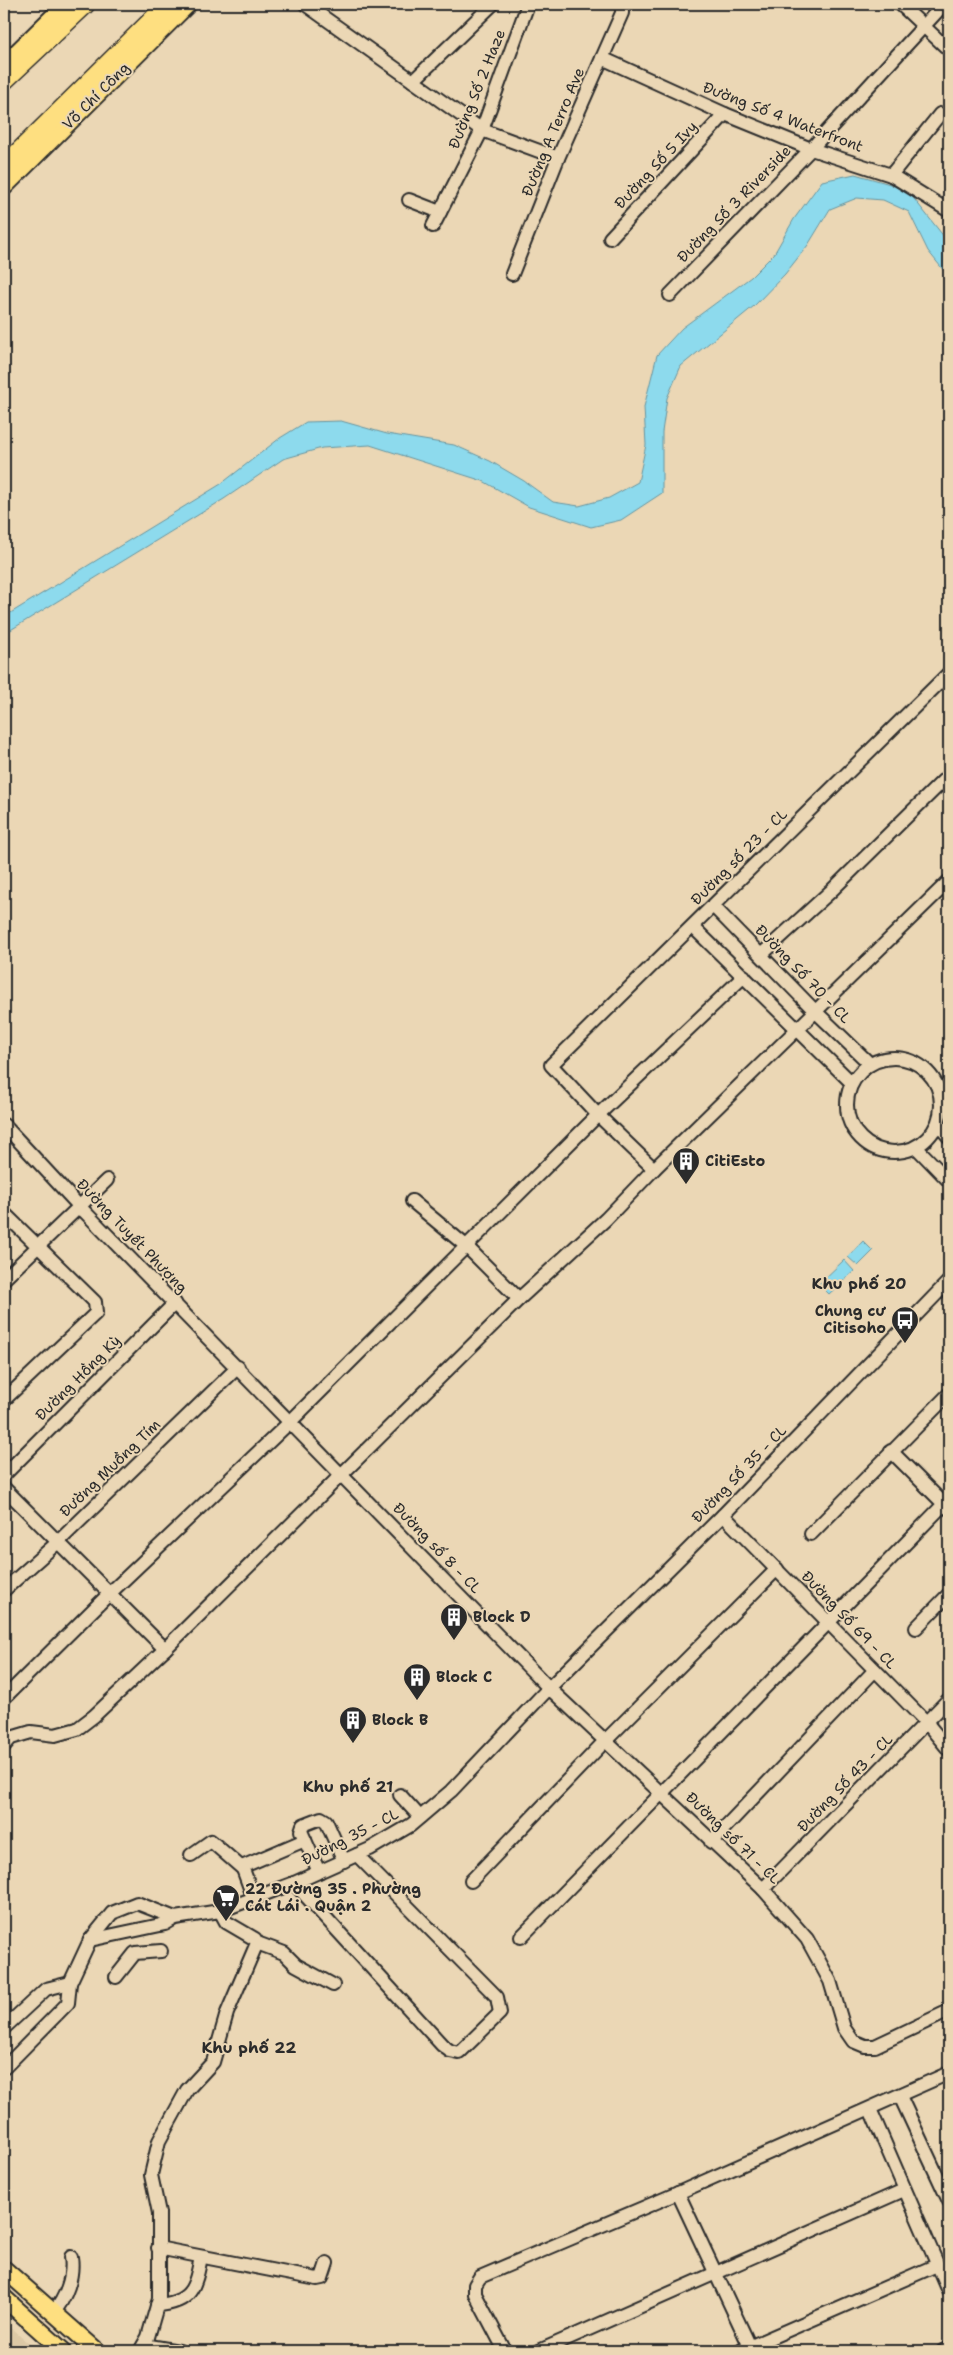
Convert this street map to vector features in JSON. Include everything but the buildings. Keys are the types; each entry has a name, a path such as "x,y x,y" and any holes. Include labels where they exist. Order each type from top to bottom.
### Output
{"highway":[{"path":"4,80 85,4"},
{"name":"Võ Chí Công","path":"4,167 169,4"}],"main road":[{"path":"4,65 66,4"},
{"name":"Võ Chí Công","path":"4,187 188,4"},
{"path":"4,2269 97,2351"},
{"path":"4,2282 81,2351"},
{"path":"4,2298 63,2351"},
{"path":"4,2310 49,2351"}],"street":[{"path":"305,4 482,130 558,158"},
{"path":"413,81 493,4"},
{"name":"Đường Số 2 Haze","path":"433,226 482,130 528,4"},
{"name":"Đường A Terro Ave","path":"512,274 558,158 622,12 622,4"},
{"path":"900,4 949,50"},
{"name":"Đường Số 3 Riverside","path":"670,295 811,149 944,4"},
{"name":"Đường Số 4 Waterfront","path":"602,58 725,114 811,149 891,175 949,211"},
{"name":"Đường Số 5 Ivy","path":"610,238 725,114"},
{"path":"891,175 940,114"},
{"path":"409,200 440,212"},
{"name":"Đường số 23 - CL","path":"598,1115 552,1065 949,672"},
{"path":"761,955 830,892 949,775"},
{"path":"4,1746 11,1738 31,1732 54,1735 77,1729 94,1716 519,1299 606,1219 654,1169 949,881"},
{"name":"Đường Số 70 - CL","path":"714,906 814,1012 870,1064"},
{"path":"693,926 852,1083"},
{"path":"4,1698 109,1594 291,1421 598,1115 744,976"},
{"path":"889,1058 905,1059 920,1066 932,1077 940,1092 942,1108 938,1124 929,1138 916,1148 902,1152 886,1152 872,1148 860,1139 851,1126 846,1112 847,1097 852,1083 860,1071 870,1064 889,1058"},
{"path":"598,1115 654,1169"},
{"path":"938,1124 949,1137"},
{"name":"Đường Tuyết Phượng","path":"4,1126 80,1207 291,1421"},
{"path":"916,1148 949,1181"},
{"path":"4,1280 107,1180"},
{"path":"412,1201 466,1246 519,1299"},
{"path":"4,1214 95,1302 96,1314 4,1400"},
{"name":"Đường Số 35 - CL","path":"549,1688 723,1515 949,1281"},
{"name":"Đường Hồng Kỳ","path":"4,1475 175,1303"},
{"name":"Đường Muồng Tím","path":"4,1590 57,1543 238,1367"},
{"path":"811,1534 949,1394"},
{"name":"Đường số 8 - CL","path":"291,1421 549,1688"},
{"path":"521,1937 829,1622 948,1504 891,1452"},
{"path":"4,1488 57,1543 165,1648"},
{"name":"Đường Số 69 - CL","path":"723,1515 926,1722 949,1750"},
{"path":"471,1881 606,1740 776,1569"},
{"path":"916,1628 949,1594"},
{"path":"711,1842 875,1670"},
{"name":"Đường số 71 - CL","path":"549,1688 662,1792 711,1842 763,1889 807,1939 830,1981 844,2028 853,2041 865,2046 875,2046 949,2012"},
{"name":"Đường 35 - CL","path":"90,1940 165,1924 175,1918 220,1911 294,1883 344,1861 403,1830 450,1791 549,1688"},
{"name":"Đường Số 43 - CL","path":"763,1889 949,1699"},
{"path":"400,1795 420,1817"},
{"path":"319,1872 301,1831 303,1825 321,1818 326,1821 344,1861"},
{"path":"243,1869 244,1866 305,1840"},
{"path":"191,1855 211,1841 243,1869 254,1899"},
{"path":"294,1883 442,2045 450,2051 459,2053 500,2013 497,1997 357,1855"},
{"path":"4,2068 68,2003 70,1983 90,1940 112,1913 138,1903 175,1918"},
{"path":"220,1911 226,1922 255,1939 257,1944 284,1953 296,1965 333,1985"},
{"path":"179,2351 142,2348 148,2337 159,2299 159,2213 151,2176 159,2141 187,2090 213,2062 228,2013 257,1944"},
{"path":"116,1977 134,1953 161,1951"},
{"path":"4,2028 46,1989 70,1983"},
{"path":"505,2351 475,2294 475,2285 480,2277 678,2193 949,2073"},
{"path":"900,2096 949,2201"},
{"path":"870,2109 949,2291"},
{"path":"937,2174 949,2168"},
{"path":"539,2351 904,2190"},
{"path":"678,2193 717,2273 747,2350 937,2265"},
{"path":"158,2248 317,2279 322,2278 327,2263"},
{"path":"53,2313 66,2294 72,2272 71,2256"},
{"path":"157,2305 171,2304 190,2294 196,2282 201,2257"},
{"path":"943,2351 949,2348"}],"shaded area":[{"path":"4,2322 37,2351 4,2351"}],"water":[{"path":"855,174 890,184 911,195 949,243 949,273 945,272 928,251 909,212 883,200 857,198 830,209 808,245 785,274 754,306 681,366 667,398 662,432 662,493 621,520 591,527 529,507 483,481 370,445 322,448 283,459 224,499 4,634 4,617 221,484 280,438 306,422 341,421 387,434 454,445 490,461 524,481 553,502 579,506 609,498 638,482 646,445 644,407 657,355 682,328 751,277 774,254 794,219 822,181"},
{"path":"863,1241 873,1251 858,1266 848,1257"},
{"path":"844,1260 854,1271 829,1294 819,1284"}],"place":[{"name":"CitiEsto","path":"686,1185"},
{"name":"Chung cư Citisoho","path":"905,1344"},
{"name":"Block D","path":"454,1641"},
{"name":"Block C","path":"417,1701"},
{"name":"Block B","path":"353,1744"},
{"name":"22 Đường 35 . Phường Cát Lái . Quận 2","path":"226,1922"}],"district":[{"name":"Khu phố 20","path":"859,1283"},
{"name":"Khu phố 21","path":"348,1786"},
{"name":"Khu phố 22","path":"249,2047"}]}
